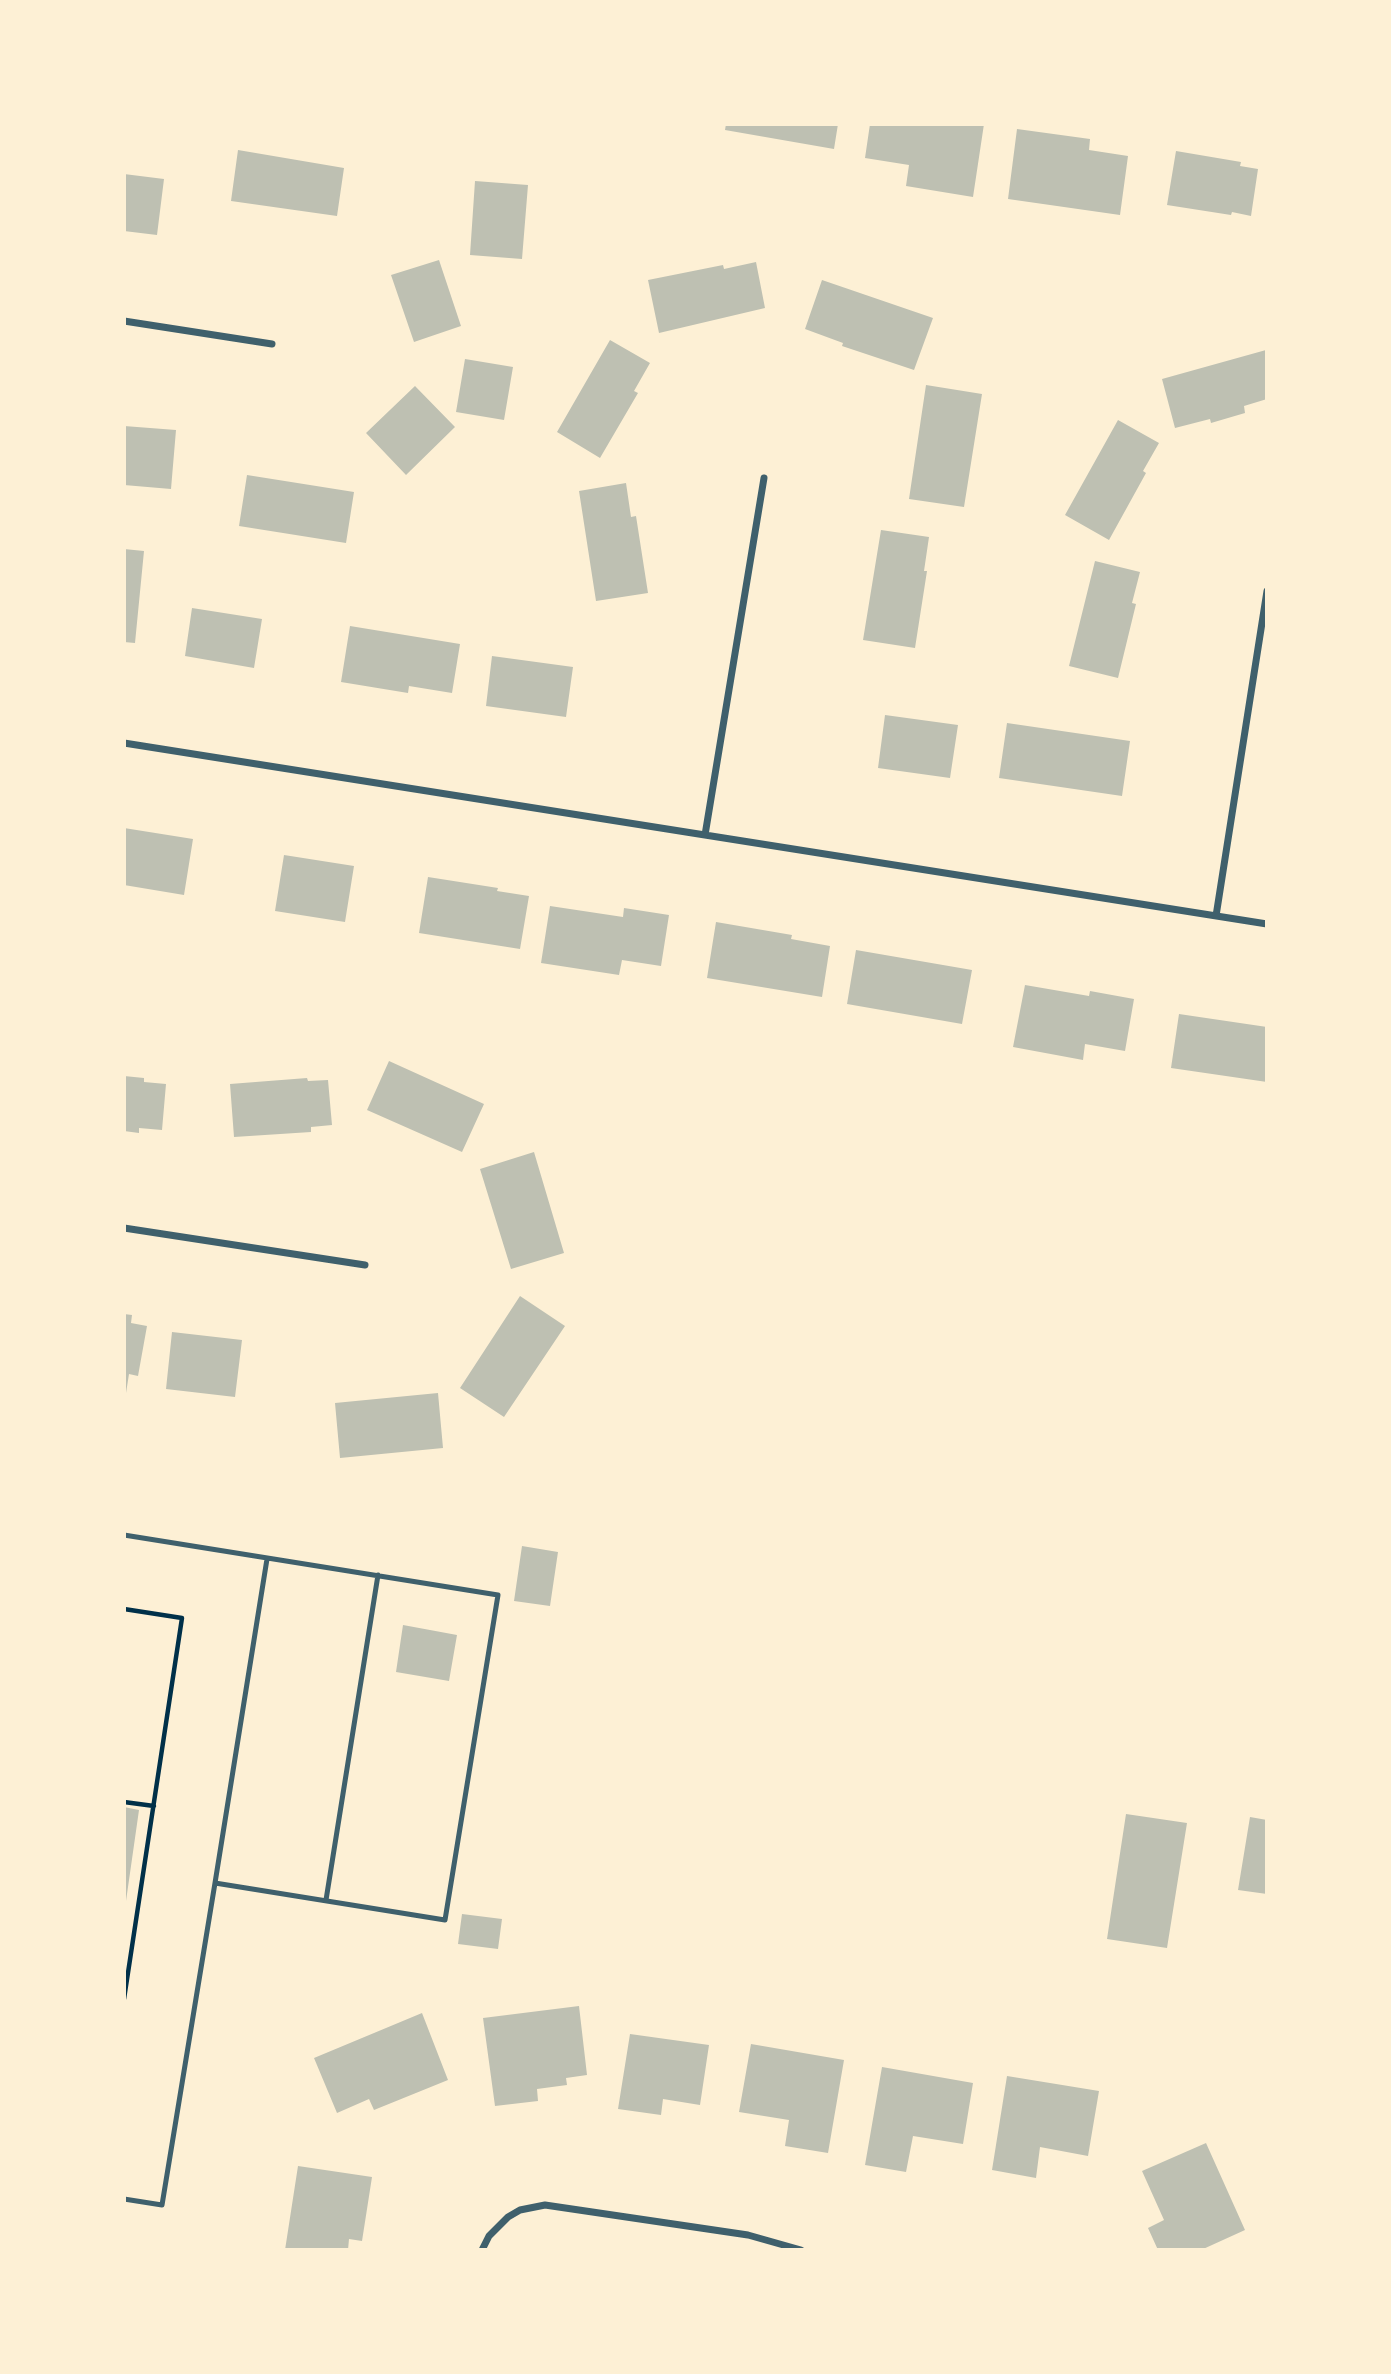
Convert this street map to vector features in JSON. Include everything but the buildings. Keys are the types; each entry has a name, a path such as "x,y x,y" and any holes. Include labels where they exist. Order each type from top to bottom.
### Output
{"street":[{"path":"124,321 272,344"},
{"path":"705,835 764,478"},
{"path":"1216,916 1267,591"},
{"path":"124,743 1267,924"},
{"path":"124,1228 365,1265"},
{"path":"482,2250 489,2236 508,2217 532,2206 558,2205 748,2235 801,2250"}],"lane":[{"path":"124,1535 498,1595 445,1920 215,1882"},
{"path":"124,2199 162,2205 267,1559"},
{"path":"326,1900 378,1575"}],"path":[{"path":"124,1609 182,1618 124,1999"},
{"path":"124,1802 154,1806"}]}
